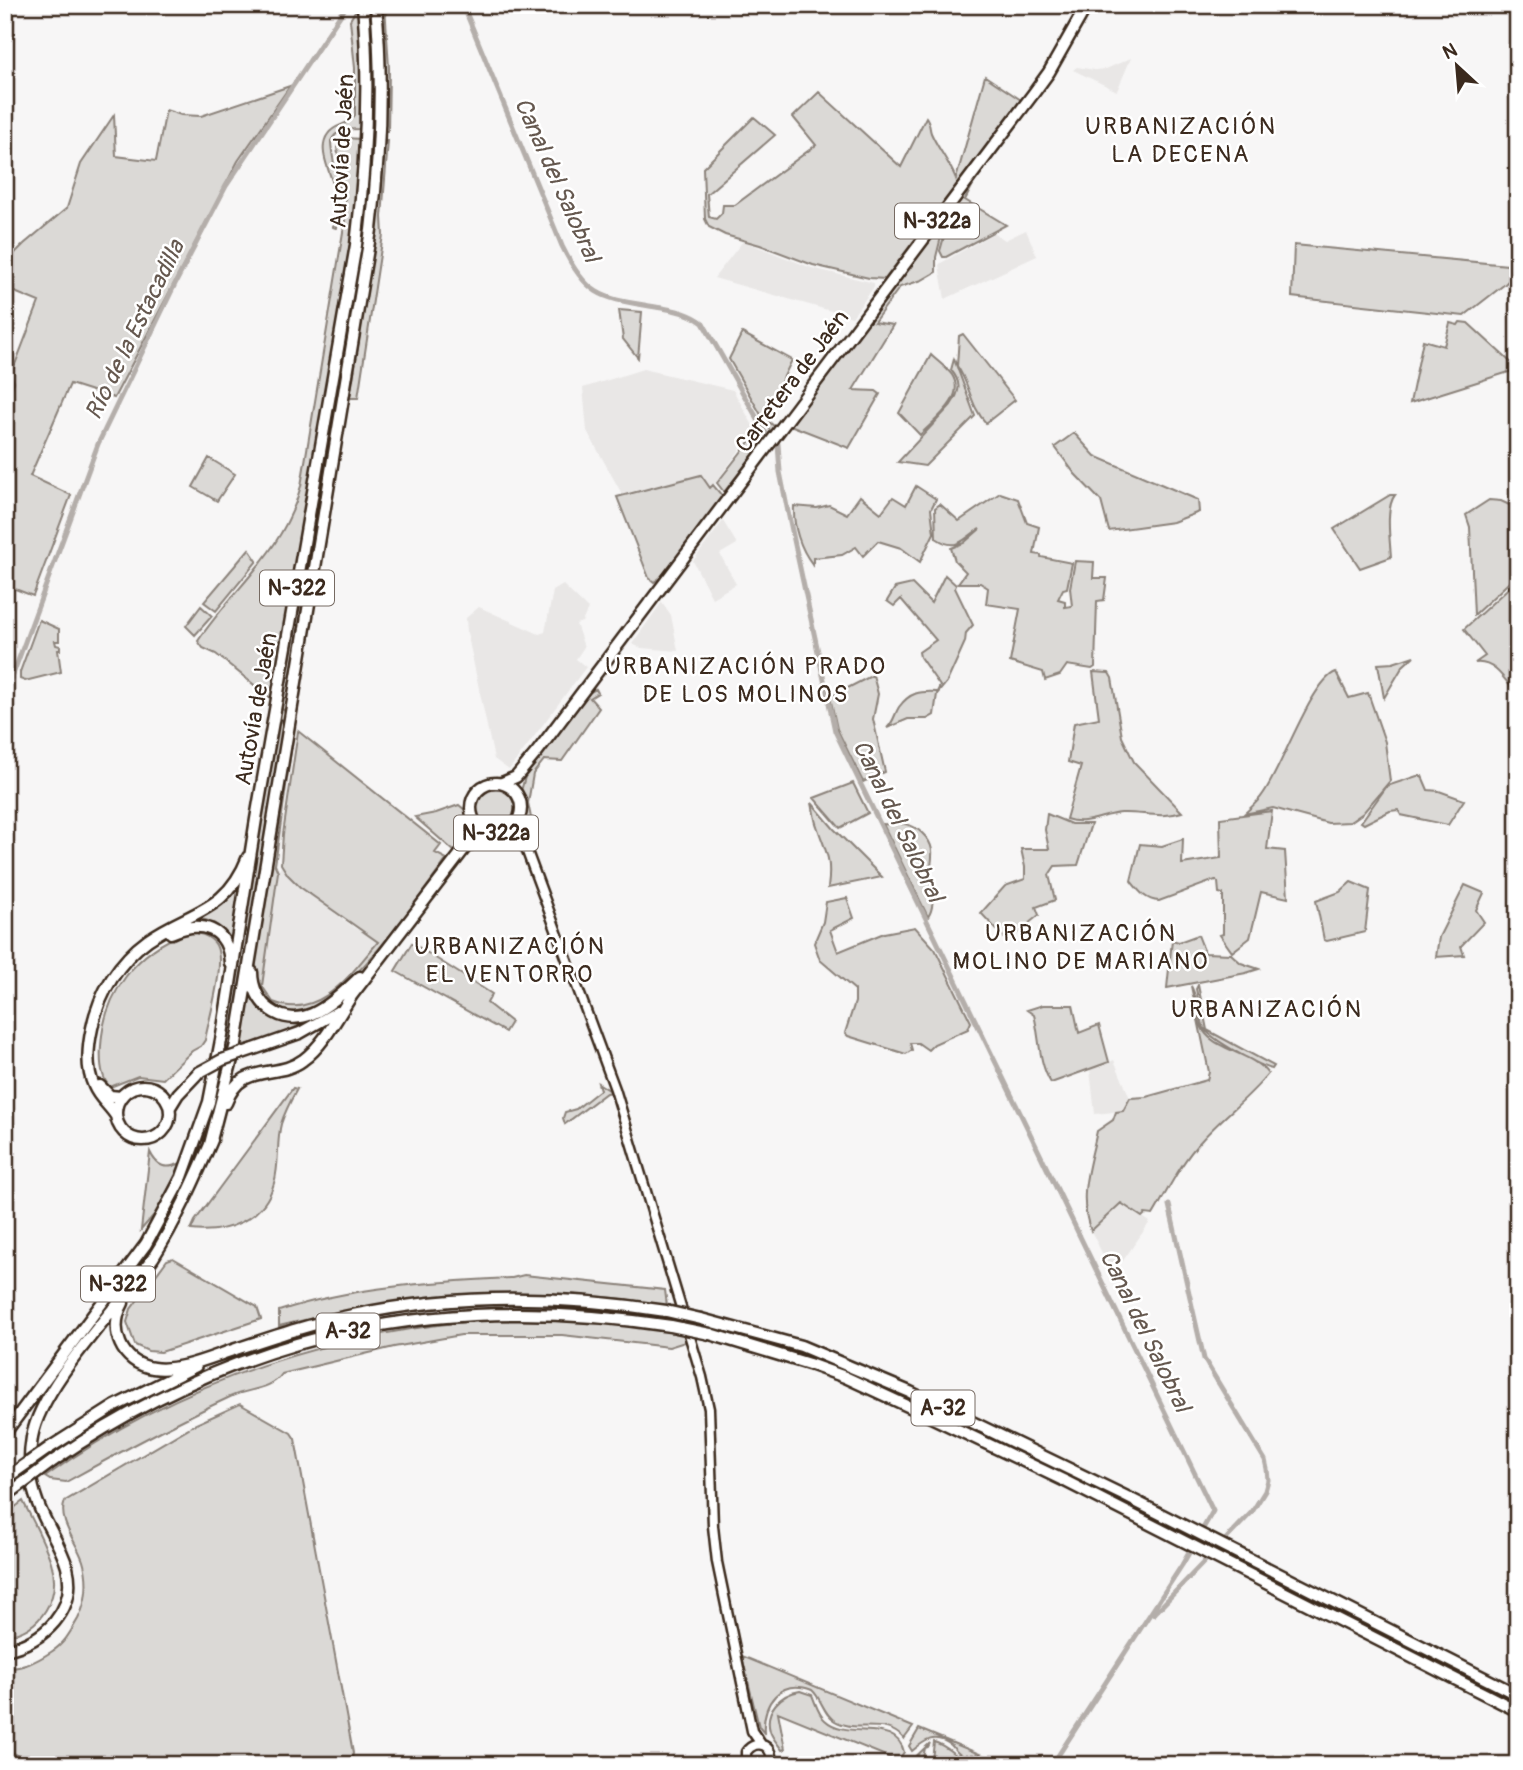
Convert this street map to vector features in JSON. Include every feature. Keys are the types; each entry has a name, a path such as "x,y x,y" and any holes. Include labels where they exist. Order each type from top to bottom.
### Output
{"highway":[{"name":"Autovía de Jaén","path":"62,1360 146,1244 187,1165 209,1102 356,245 368,112 363,5"},
{"name":"Autovía de Jaén","path":"210,1144 233,1056 371,230 377,178 381,83 376,5"},
{"name":"Carretera de Jaén","path":"502,783 519,775 779,432 1049,72 1087,5"},
{"name":"N-322a","path":"352,995 465,849 478,838 514,826 521,806 517,789 519,775"},
{"name":"N-322a","path":"465,849 472,829 471,802 475,792 485,785 502,783 512,788 520,799"},
{"name":"N-322a","path":"471,814 481,829 497,833"},
{"path":"116,1116 96,1090 90,1073 90,1034 103,995 115,973 141,945 215,904 226,894 244,868 256,819"},
{"path":"121,1097 107,1094 98,1081 94,1055 96,1037 110,993 117,980 139,954 180,929 194,926 212,930 223,940 229,955 228,1002"},
{"path":"250,950 252,981 262,1004 280,1015 298,1017 318,1011 342,994 390,946"},
{"path":"165,1096 222,1060 279,1042 314,1027 336,1013 352,995"},
{"path":"210,1144 234,1087 251,1075 289,1067 302,1061 317,1046 352,995"},
{"path":"170,1107 177,1094 198,1073"},
{"path":"143,1086 155,1088 165,1096 170,1107 167,1128 149,1140 137,1140 127,1136 119,1127 116,1116 121,1097 131,1089 143,1086"},
{"name":"N-322","path":"136,1281 181,1211 210,1144"},
{"path":"136,1281 120,1309 117,1333 125,1352 144,1366 178,1366 265,1339"},
{"path":"5,1650 26,1645 48,1629 65,1604 68,1591 68,1568 42,1514 32,1484 31,1450 37,1419 74,1360 136,1281"},
{"name":"A-32","path":"265,1339 354,1315 451,1301 525,1298 580,1300 666,1311 801,1346 910,1392 1518,1695"},
{"name":"A-32","path":"6,1496 53,1461 107,1427 188,1384 255,1356 324,1336 412,1319 505,1312 585,1315 671,1326 747,1343 845,1377 1065,1481 1518,1711"},
{"path":"5,1479 115,1406 205,1362 265,1339"},
{"path":"5,1643 20,1641 45,1625 53,1615 62,1593 60,1562 34,1512 26,1487 24,1455 35,1409 62,1360"},
{"name":"N-322","path":"5,1433 62,1360"}],"street":[{"path":"519,818 526,851 615,1089 702,1377 710,1419 713,1526 717,1562 752,1731 752,1740 745,1756 746,1765"},
{"path":"497,833 516,839 526,851"},
{"path":"752,1731 761,1744 770,1750 770,1765"},
{"path":"748,1748 761,1744"}],"shaded area":[{"path":"366,5 373,5 377,129 370,128"},
{"path":"380,5 385,5 389,68 388,131 384,131"},
{"path":"358,6 361,129 340,132 331,141 341,198 340,220 336,228 333,227 337,206 336,191 324,149 331,130 355,115 355,68 350,20"},
{"path":"1131,58 1117,91 1073,70 1077,67 1106,69"},
{"path":"985,76 1021,100 885,279 813,265 709,227 705,219 703,168 754,117 775,135 707,194 709,217 716,219 722,213 723,205 735,205 816,145 793,117 819,92 901,167 926,117 931,133 956,179"},
{"path":"290,86 238,161 114,398 70,384 30,476 71,495 33,596 5,585 5,403 14,382 11,375 39,302 5,288 5,263 67,208 81,164 114,115 116,156 156,161 166,110 181,115 201,116"},
{"path":"360,139 356,198 274,701 216,654 203,648 198,641 270,550 293,510 301,486 345,220 345,195 337,148 340,140"},
{"path":"369,139 377,140 371,208 287,713 280,707 325,445"},
{"path":"383,141 388,141 383,235 358,398 350,398 375,236"},
{"path":"977,177 965,200 1006,225 943,257 940,251 951,212"},
{"path":"938,230 942,233 936,257 936,272 900,287 874,322 893,325 853,390 876,391 880,394 849,448 790,425 933,234"},
{"path":"1026,230 1037,256 945,299 939,265 941,263 994,233 1005,240"},
{"path":"743,241 812,268 874,283 874,287 852,317 714,278"},
{"path":"1294,245 1518,266 1518,271 1464,316 1300,298 1292,297"},
{"path":"619,310 642,312 638,358 623,339"},
{"path":"1460,322 1468,323 1518,371 1410,403 1423,340 1444,346 1450,323 1458,325"},
{"path":"742,333 792,360 765,415 776,428 772,434 729,359"},
{"path":"963,334 1015,400 986,423 957,366 959,336"},
{"path":"931,355 952,375 956,384 955,392 947,408 920,435 899,413"},
{"path":"954,359 975,416 925,466 898,462 954,400 958,388 957,379 951,370"},
{"path":"643,369 733,390 755,429 711,489 701,475 622,494 587,431 583,388"},
{"path":"756,433 762,444 724,492 717,483"},
{"path":"1074,433 1095,456 1198,500 1199,512 1173,522 1109,531 1101,501 1075,474 1055,447"},
{"path":"209,458 235,474 217,501 193,487"},
{"path":"701,475 710,488 713,485 723,497 661,577 654,582 649,578 617,497"},
{"path":"916,486 936,499 931,509 934,533 920,562 901,548 878,541 863,556 856,547 842,555 813,558 813,565 808,559 798,537 794,506 817,508 829,505 847,514 860,496 881,513 893,497 906,505"},
{"path":"1000,493 1018,499 1027,523 1039,527 1034,554 1072,563 1067,588 1063,589 1058,599 1065,601 1065,607 1072,606 1070,588 1075,561 1094,562 1093,578 1107,578 1104,600 1097,601 1095,667 1092,669 1067,665 1060,675 1045,680 1043,672 1010,662 1020,609 986,604 988,588 980,583 958,583 966,572 955,561 951,548 964,543 980,529 955,544 944,542 936,538 935,508 940,504 959,521"},
{"path":"1390,495 1395,495 1389,516 1391,557 1360,568 1334,529"},
{"path":"1489,500 1501,501 1518,509 1518,574 1474,615 1470,527 1466,515"},
{"path":"723,521 737,544 720,554 736,584 712,598 693,561"},
{"path":"249,549 257,561 216,611 204,602"},
{"path":"945,575 956,585 973,625 966,633 965,642 947,682 937,694 934,715 927,719 908,719 887,728 907,698 920,692 937,692 940,686 919,652 936,640 901,599 894,606 887,601 895,588 912,584 931,603"},
{"path":"1518,579 1518,696 1494,668 1475,663 1485,656 1464,629"},
{"path":"563,585 588,609 582,622 576,624 584,647 576,659 586,667 509,770 494,759 466,618 479,607 539,634 545,632 553,591"},
{"path":"662,602 671,615 678,651 641,648 632,644"},
{"path":"201,606 212,616 195,635 186,626"},
{"path":"39,620 59,629 59,641 55,641 56,645 60,646 58,650 61,672 25,681 20,679 20,672"},
{"path":"1414,656 1403,666 1384,698 1378,664 1393,663"},
{"path":"1093,672 1109,673 1112,678 1122,737 1134,762 1182,812 1159,815 1121,813 1080,821 1066,819 1081,766 1068,762 1074,723 1099,718"},
{"path":"1336,672 1349,698 1368,693 1385,742 1390,781 1363,813 1350,822 1328,823 1273,808 1244,814 1259,800 1270,782 1317,691 1326,679"},
{"path":"873,675 878,694 873,719 885,772 863,782 837,729 830,697"},
{"path":"596,689 598,693 590,698 599,708 562,761 544,760 533,774 528,803 531,818 526,829 521,791 525,777 589,693"},
{"path":"279,717 286,723 231,1052 222,1056"},
{"path":"292,728 294,729 275,865 278,872 262,986 273,1002 290,1006 320,1000 345,980 378,942 300,887 281,864 298,731 441,845 435,853 447,859 369,960 343,986 317,1006 293,1014 273,1008 267,1002 259,988 256,965 256,949"},
{"path":"1422,776 1428,790 1464,800 1448,825 1401,815 1398,810 1390,811 1364,824 1361,822 1387,786"},
{"path":"853,783 868,813 840,828 814,798"},
{"path":"496,786 512,792 518,808 512,824 496,830 480,824 474,808 480,792"},
{"path":"812,803 882,877 828,888 829,862"},
{"path":"459,805 465,810 467,830 455,852 415,817"},
{"path":"1272,811 1267,849 1285,851 1288,898 1261,892 1250,938 1232,952 1220,935 1223,934 1223,894 1219,893 1218,882 1215,880 1159,901 1146,897 1131,881 1140,844 1162,846 1183,839 1182,864 1221,858 1220,818"},
{"path":"1047,814 1071,824 1091,824 1078,865 1055,866 1049,875 1055,900 1036,907 1039,915 1007,941 981,913 1005,886 1025,879 1021,849 1049,849 1045,830"},
{"path":"883,824 910,825 929,841 932,853 932,903 928,917"},
{"path":"281,866 300,887 352,926 379,942 334,989 320,1000 296,1008 273,1002 261,986"},
{"path":"241,881 230,943 218,926 200,919 234,894"},
{"path":"1351,882 1370,890 1365,932 1324,940 1316,901 1340,892"},
{"path":"1465,885 1484,893 1476,910 1484,922 1461,946 1464,955 1436,957 1439,937"},
{"path":"847,898 854,918 830,930 838,952 884,933 915,927 935,949 971,1022 968,1029 934,1044 928,1050 918,1043 910,1043 912,1050 906,1054 845,1033 855,1002 855,990 820,960 814,943 823,922 826,902"},
{"path":"187,932 207,936 216,945 219,954 218,978 205,1040 163,1079 138,1076 110,1087 102,1073 101,1046 103,1027 116,992 138,962 152,950"},
{"path":"1198,935 1205,953 1231,954 1241,963 1259,969 1167,988 1172,940 1179,942"},
{"path":"412,943 492,994 487,1003 511,1022 505,1032 395,971"},
{"path":"1198,985 1207,1030 1274,1066 1272,1069 1257,1063 1208,1033 1201,1019 1196,989"},
{"path":"1191,986 1200,1023 1206,1034 1220,1045 1255,1062 1268,1074 1194,1149 1153,1215 1145,1214 1142,1217 1121,1203 1091,1231 1085,1193 1097,1131 1113,1120 1116,1112 1123,1111 1130,1098 1146,1097 1207,1080 1209,1072"},
{"path":"250,992 265,1012 281,1022 301,1021 324,1012 295,1028 242,1045"},
{"path":"1043,1005 1073,1005 1079,1033 1099,1025 1109,1062 1051,1083 1041,1058 1034,1015 1027,1010"},
{"path":"1114,1060 1130,1098 1123,1111 1095,1114 1090,1070"},
{"path":"598,1083 612,1092 606,1093 565,1124 565,1112 576,1109 600,1090"},
{"path":"293,1088 297,1089 281,1124 274,1183 262,1207 242,1222 230,1227 191,1230 195,1221"},
{"path":"150,1152 162,1166 181,1163 159,1209 141,1230"},
{"path":"1121,1202 1150,1222 1122,1262 1111,1271 1091,1231"},
{"path":"173,1258 257,1307 261,1319 161,1352 148,1351 135,1345 127,1322 131,1309 167,1260"},
{"path":"524,1275 665,1290 667,1306 570,1294 472,1295 375,1306 279,1326 279,1311 336,1296 395,1287"},
{"path":"502,1319 616,1324 685,1334 685,1342 669,1347 562,1335 461,1335 394,1347 282,1374 271,1384 237,1394 209,1407 66,1482 45,1477 96,1443 150,1413 205,1387 262,1365 380,1334"},
{"path":"240,1404 291,1433 295,1439 353,1753 351,1765 35,1765 5,1748 5,1668 29,1664 56,1649 78,1619 85,1598 85,1568 66,1524 63,1509 65,1501 194,1425"},
{"path":"23,1501 51,1562 54,1588 46,1610 38,1620 18,1633 5,1636 5,1515"},
{"path":"742,1656 913,1727 904,1739 889,1729 844,1725 831,1718 812,1690 791,1687 782,1690 770,1703 764,1722 764,1733 759,1727"},
{"path":"800,1691 812,1695 821,1715 834,1726 891,1735 899,1741 904,1752 898,1761 778,1712 785,1749 782,1750 771,1734 769,1716 781,1699"},
{"path":"919,1729 1006,1765 967,1758 940,1739 930,1739 912,1751 909,1746"},
{"path":"934,1742 977,1765 907,1765 930,1743 925,1748 923,1758 932,1760"}],"waterway":[{"name":"Río de la Estacadilla","path":"5,696 98,444 176,282 226,186 347,5"},
{"name":"Canal del Salobral","path":"463,5 562,246 581,278 591,288 613,299 679,311 703,323 765,432 778,444 780,472 835,731 1213,1511 1182,1565 1052,1765"},
{"path":"1154,1614 1252,1512 1265,1491 1268,1480 1265,1460 1204,1359 1169,1205"}],"district":[{"name":"URBANIZACIÓN LA DECENA","path":"1181,140"},
{"name":"URBANIZACIÓN PRADO DE LOS MOLINOS","path":"746,680"},
{"name":"URBANIZACIÓN MOLINO DE MARIANO","path":"1081,947"},
{"name":"URBANIZACIÓN EL VENTORRO","path":"510,960"},
{"name":"URBANIZACIÓN","path":"1267,1009"}]}
